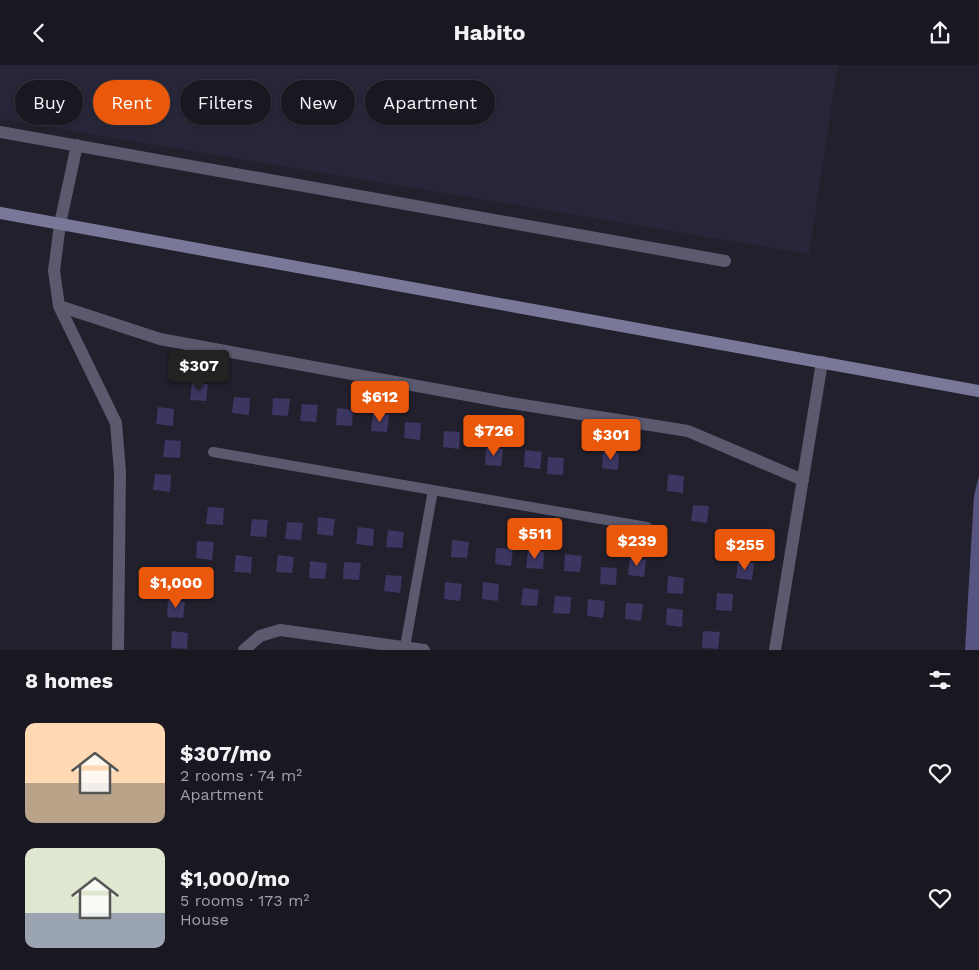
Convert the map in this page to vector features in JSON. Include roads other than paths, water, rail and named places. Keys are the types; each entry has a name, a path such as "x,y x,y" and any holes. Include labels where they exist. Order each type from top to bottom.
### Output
{"main road":[{"path":"0,213 979,391"}],"street":[{"path":"0,131 725,261"},
{"path":"77,145 60,224 54,271 59,307 116,423 120,472 118,650"},
{"path":"59,307 160,339 505,402 688,431 803,480"},
{"path":"775,650 822,362"},
{"path":"244,650 260,636 280,630 424,650"}],"lane":[{"path":"212,452 647,527"},
{"path":"405,647 433,490"}]}
